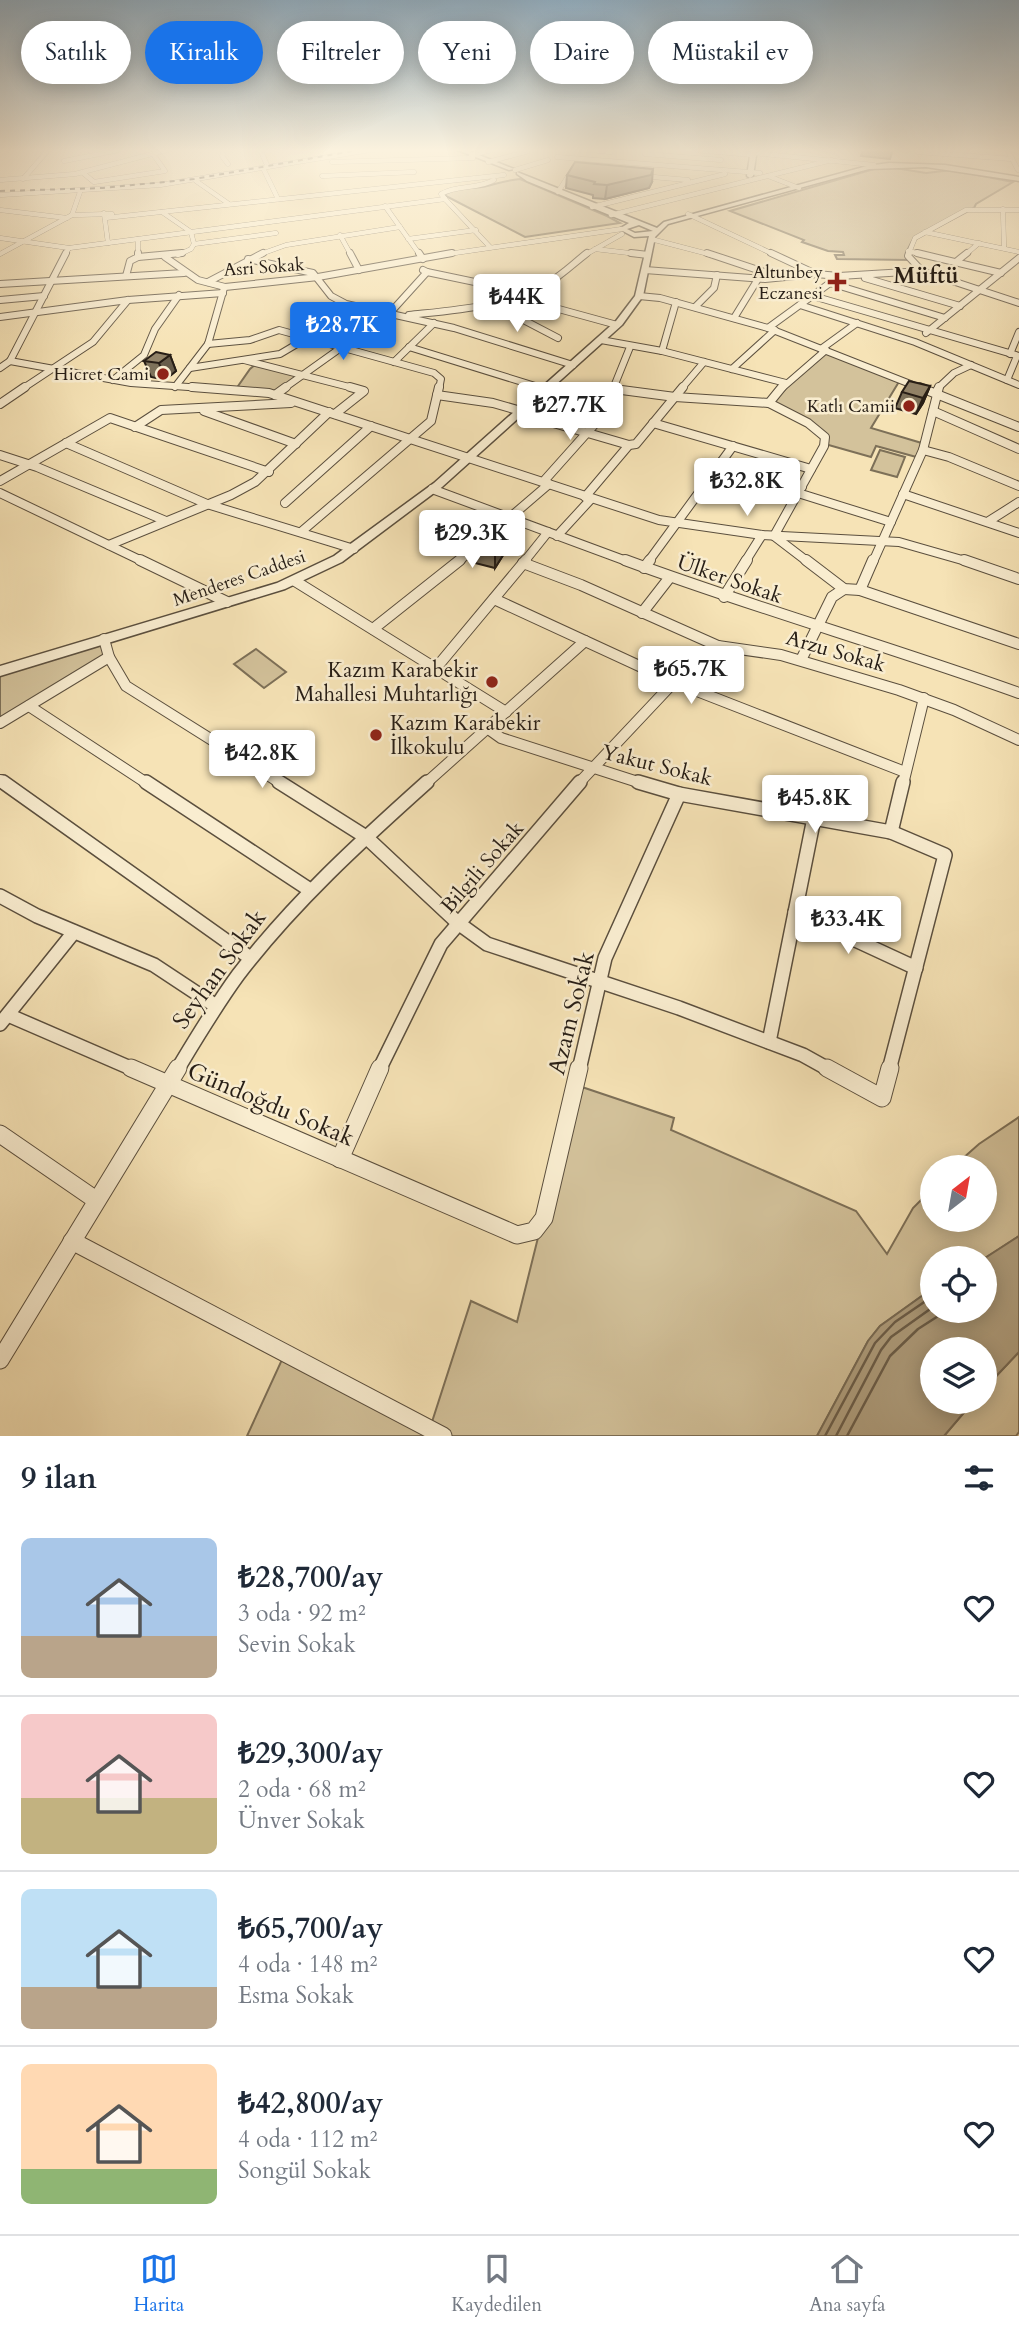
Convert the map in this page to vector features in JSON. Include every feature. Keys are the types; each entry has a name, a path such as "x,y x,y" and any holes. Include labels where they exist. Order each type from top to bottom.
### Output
{"street":[{"path":"60,216 87,216"},
{"path":"105,216 108,243"},
{"path":"169,216 191,232 194,243"},
{"path":"0,239 69,248 309,216"},
{"path":"392,216 422,259"},
{"path":"463,216 490,247"},
{"path":"598,216 652,241 695,250 782,278"},
{"path":"614,216 640,224 652,241"},
{"path":"400,316 491,303 527,293 551,281 625,229 684,216"},
{"path":"595,249 652,241 666,223 687,216"},
{"path":"692,216 816,274"},
{"path":"922,271 909,259 908,251 912,240 953,216"},
{"path":"1003,216 1004,248"},
{"path":"0,254 70,217"},
{"path":"271,221 276,233 286,245"},
{"path":"208,282 248,259 286,245 400,227"},
{"name":"Asri Sokak","path":"165,257 184,272 224,290 318,277 490,247 625,229"},
{"path":"408,239 477,230"},
{"path":"600,232 609,234 610,238"},
{"path":"925,232 1019,252"},
{"path":"125,276 131,261 138,257 165,257 187,253 194,243 276,233"},
{"path":"340,235 359,270"},
{"path":"641,236 652,241"},
{"path":"138,239 138,257"},
{"name":"Menderes Caddesi","path":"0,671 295,581 354,549 469,458 628,314 639,296 652,241"},
{"path":"957,261 979,243"},
{"path":"0,368 10,361 69,248"},
{"path":"908,251 1001,273"},
{"path":"915,342 1019,258"},
{"path":"248,259 313,273 336,299 503,341 573,365"},
{"path":"773,262 783,259"},
{"path":"409,261 427,272 527,293"},
{"path":"754,269 764,265"},
{"path":"737,277 745,266"},
{"path":"645,270 758,279 816,274 856,276 922,271 1019,303"},
{"path":"0,284 184,272"},
{"path":"389,314 427,272"},
{"path":"695,307 714,288 717,275"},
{"path":"732,369 756,350 771,329 839,276"},
{"path":"856,276 960,306"},
{"path":"734,318 758,279"},
{"path":"830,284 945,318"},
{"path":"0,317 224,290 208,344 175,387"},
{"path":"113,380 144,355 155,329 179,295"},
{"path":"0,300 44,296"},
{"path":"639,296 676,302 771,329 1019,427"},
{"path":"813,296 1015,355"},
{"path":"515,297 617,325"},
{"path":"0,404 93,342 128,300"},
{"path":"662,351 676,302"},
{"path":"491,303 558,338"},
{"path":"800,305 915,342 1019,385"},
{"path":"275,395 342,347 381,312"},
{"path":"394,362 435,323"},
{"path":"769,403 786,383 857,323"},
{"path":"208,344 250,340 279,330 394,362 439,376 441,379 431,421 301,533"},
{"path":"1007,380 1019,332"},
{"path":"190,368 280,354 307,338"},
{"path":"601,340 662,351 786,383"},
{"path":"409,347 545,389"},
{"path":"373,629 422,593 510,518 546,483 601,417 630,347"},
{"path":"109,545 244,488 269,472 332,413 364,391 244,360"},
{"path":"10,361 113,380 175,387 236,389 275,395 588,498 676,524 774,536 882,540 943,553 1019,579"},
{"path":"437,395 493,403 629,445 636,444 704,362"},
{"path":"860,590 923,450 936,390 954,373 971,365"},
{"path":"614,389 674,397 769,403 824,434 824,446 774,536"},
{"path":"135,427 161,411 301,402"},
{"path":"197,408 296,444"},
{"path":"933,411 1019,449"},
{"path":"0,481 110,418 269,472"},
{"path":"653,423 811,469"},
{"path":"285,503 371,426"},
{"path":"66,443 207,503 354,549"},
{"path":"436,668 523,563 588,498 629,445"},
{"path":"644,568 733,446"},
{"path":"923,450 950,457 1019,486"},
{"path":"0,455 29,464 166,521"},
{"path":"721,462 891,522"},
{"name":"Ülker Sokak","path":"432,489 723,597 921,658 1019,693"},
{"path":"0,494 227,602"},
{"path":"903,494 1019,533"},
{"path":"989,521 1019,502"},
{"path":"723,597 762,535"},
{"path":"774,536 844,589 860,590 1019,644"},
{"name":"Arzu Sokak","path":"523,563 581,585 718,646 801,660 924,698 1019,740"},
{"path":"642,613 670,577"},
{"path":"295,581 506,712"},
{"path":"801,660 832,597 844,589"},
{"path":"494,599 674,682 905,772"},
{"path":"104,639 109,657 126,686 141,698 366,837 458,923 500,950 769,1042 814,818"},
{"name":"Seyhan Sokak","path":"0,1360 96,1200 249,957 310,890 366,837 585,641"},
{"name":"Bilgili Sokak","path":"340,1159 377,1074 436,956 458,923 592,769 674,682 718,646"},
{"path":"0,723 109,657"},
{"path":"891,832 924,698"},
{"path":"29,706 310,890"},
{"name":"Yakut Sokak","path":"487,729 501,738 592,769 680,794 891,832 945,855 883,1098 803,1055 769,1042"},
{"path":"0,780 249,957"},
{"name":"Azam Sokak","path":"517,1236 534,1232 544,1219 606,958 680,794"},
{"path":"0,896 19,908 154,965 216,1006"},
{"path":"795,912 916,968"},
{"path":"4,1019 74,932"},
{"name":"Gündoğdu Sokak","path":"4,1019 168,1084 517,1236"},
{"path":"0,1134 96,1200"},
{"path":"72,1241 443,1436"}],"shaded area":[{"path":"485,216 607,216 620,223 525,237"},
{"path":"743,216 959,216 912,241 908,249 910,260 837,259 835,255 844,255 843,252 828,251 802,242 804,240"},
{"path":"826,350 900,380 871,428 925,444 920,458 876,446 871,457 825,444 825,437 769,403"},
{"path":"257,363 304,374 275,395 236,389"},
{"path":"880,450 905,457 897,477 871,470"},
{"path":"104,639 109,657 0,723 0,671"},
{"path":"256,649 286,672 264,688 234,664"},
{"path":"576,1085 674,1118 671,1130 856,1211 887,1254 913,1208 920,1201 920,1232 998,1232 998,1155 967,1155 1019,1117 1019,1236 997,1250 997,1246 920,1246 920,1297 880,1326 868,1341 817,1436 247,1436 285,1353 430,1428 471,1301 517,1322"},
{"path":"1019,1352 1019,1432 1016,1436 944,1436 963,1414 997,1414 997,1375"}],"water":[{"path":"1019,1236 1019,1352 997,1375 997,1337 920,1337 920,1414 963,1414 944,1436 817,1436 868,1341 880,1326 920,1297 920,1323 997,1323 997,1250"}],"building":[{"path":"156,352 170,355 159,363 144,361"},
{"path":"909,381 930,386 923,398 902,392"},
{"path":"485,530 504,534 495,550 475,545"}],"place":[{"name":"Altunbey Eczanesi","path":"837,282"},
{"name":"Hicret Cami","path":"163,374"},
{"name":"Katlı Camii","path":"909,406"},
{"name":"Kazım Karabekir Mahallesi Muhtarlığı","path":"492,682"},
{"name":"Kazım Karabekir İlkokulu","path":"376,735"}],"district":[{"name":"Müftü","path":"926,275"}]}
